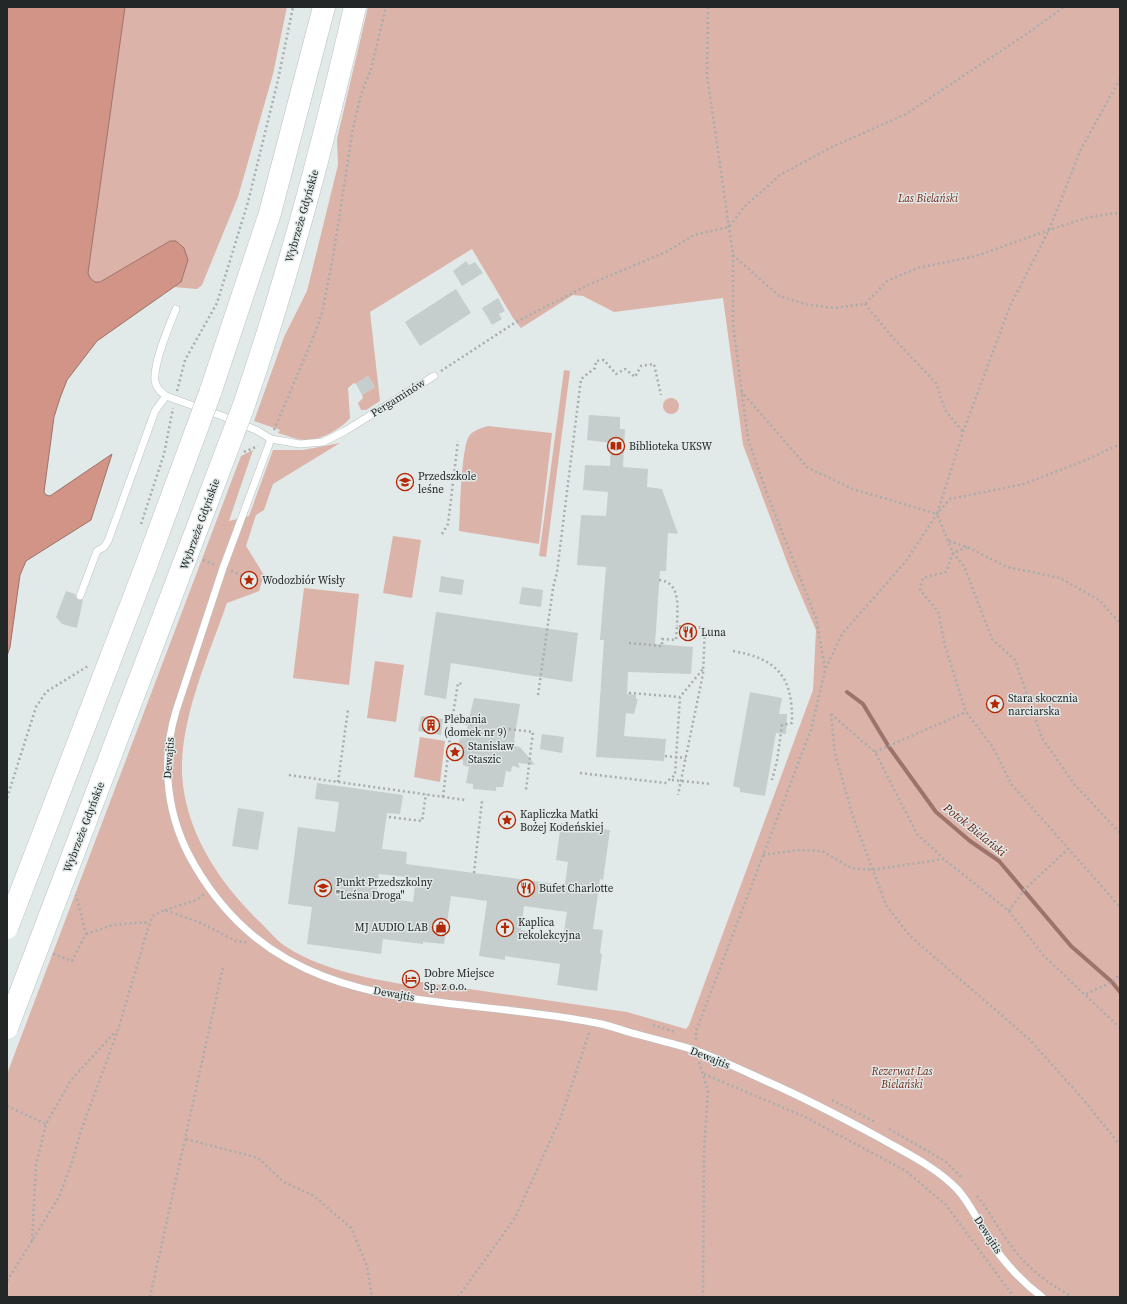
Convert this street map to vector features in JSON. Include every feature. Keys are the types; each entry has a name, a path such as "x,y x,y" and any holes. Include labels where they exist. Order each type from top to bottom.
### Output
{"highway":[{"path":"7,928 146,566 210,392 270,213 324,7"},
{"name":"Wybrzeże Gdyńskie","path":"7,1028 165,617 244,405 282,286 313,176 355,7"}],"lane":[{"path":"176,308 163,344 155,375 155,382 159,390 166,396 175,400 222,416 256,430 271,439"},
{"name":"Pergaminów","path":"271,439 300,444 323,442 345,431 434,376"},
{"path":"80,596 97,551 104,547 108,541 155,411 166,396"},
{"name":"Dewajtis","path":"271,439 223,568 173,721 167,761 168,793 178,832 191,860 210,890 233,918 264,945 286,960 339,982 380,993 593,1022 695,1050 766,1080 833,1112 902,1150 938,1173 962,1195 989,1239 1009,1265 1042,1297"}],"path":[{"path":"149,501 164,454 180,374 185,360 218,303 248,202 278,80 293,7"},
{"path":"271,439 315,333 322,312 333,257 353,128 361,95 371,69 386,7"},
{"path":"708,7 707,75 733,255 733,324 740,390 748,439 766,491 816,618 825,670"},
{"path":"729,227 744,207 780,175 832,147 906,114 1028,34 1064,7"},
{"path":"1120,79 1081,149 1049,230 1010,306 963,432 937,514 949,540 953,553 964,566 992,639 1015,660 1042,738 1075,785 1120,833"},
{"path":"733,255 779,296 805,304 834,308 866,304 887,281 917,268 976,256 1086,218 1115,213 1120,214"},
{"name":"Pergaminów","path":"434,376 516,322 590,284 666,252 694,235 729,227"},
{"path":"866,304 894,339 936,383 945,410 963,432"},
{"path":"538,695 553,588 557,572 581,379 595,368 596,361 604,360 616,374 625,369 635,377 641,366 654,364 661,396"},
{"path":"740,390 808,468 853,489 937,514"},
{"path":"442,534 448,524 458,441"},
{"path":"703,1297 704,1151 708,1091 704,1073 695,1050 696,1031 811,730 825,670 842,634 906,561 937,514 950,499 1024,484 1086,460 1120,444"},
{"path":"949,540 967,547 1007,567 1060,578 1099,600 1120,623"},
{"path":"967,547 953,553 946,572 923,578 920,590 938,611 945,646 966,712 992,746 1012,785 1120,907"},
{"path":"223,568 245,577"},
{"path":"629,643 662,646 662,639 676,640 678,599 671,584 659,580"},
{"path":"677,626 706,628 704,669 678,795"},
{"path":"734,651 750,654 768,661 780,672 787,684 792,707 792,722 782,726 777,761 772,780"},
{"path":"7,798 36,707 46,692 88,666"},
{"path":"671,780 675,776 680,697 704,669"},
{"path":"443,797 458,683 462,684"},
{"path":"630,694 680,697"},
{"path":"338,782 348,710"},
{"path":"875,752 966,712"},
{"path":"1120,1028 1086,994 1043,955 1009,911 944,859 917,834 875,752 831,714 835,754 854,820 886,905 910,936 1029,1039 1082,1098 1120,1145"},
{"path":"456,722 457,715"},
{"path":"452,721 476,725"},
{"path":"509,729 533,732 526,790"},
{"path":"665,756 686,758"},
{"path":"580,773 664,783 671,780 681,780 711,784"},
{"path":"289,775 465,800"},
{"path":"389,817 422,821 426,794"},
{"path":"474,873 482,801"},
{"path":"1009,911 1024,890 1068,849"},
{"path":"763,855 799,850 822,851 851,868 872,870 944,859"},
{"path":"7,1281 59,1197 118,1030 150,922 154,915 196,900 210,890"},
{"path":"165,910 201,923 236,941 264,945"},
{"path":"49,952 72,961 86,934 113,925 150,922"},
{"path":"150,1297 186,1139 222,967"},
{"path":"1086,994 1112,982 1120,975"},
{"path":"458,1297 515,1218 561,1116 593,1022"},
{"path":"32,1242 36,1165 46,1124 71,1080 118,1030"},
{"path":"704,1073 805,1117 906,1171 946,1205 1014,1297"},
{"path":"7,1106 46,1124"},
{"path":"186,1139 258,1158 284,1182 314,1196 350,1228 367,1266 372,1297"}],"green space":[{"path":"125,7 287,7 273,74 238,197 202,285 197,289 174,287 181,282 170,241 100,282 95,282 90,278 88,273"},
{"name":"Las Bielański","path":"368,7 1120,7 1120,1297 7,1297 7,1074 241,456 253,450 229,521 249,516 273,450 303,450 340,443 273,484 264,510 256,515 246,546 264,575 259,591 227,603 204,665 191,709 186,731 182,774 190,816 207,856 219,874 246,908 274,937 296,953 311,960 359,976 408,985 408,980 627,1012 686,1029 689,1025 813,690 816,630 790,570 743,445 723,298 614,312 583,296 573,295 521,328 513,318 472,249 370,312 380,401 366,410 361,410 358,403 363,398 362,395 375,387 368,376 356,384 354,383 348,388 350,418 330,434 311,440 299,439 278,433 280,430 254,421 284,337 307,291 338,165 337,139"},
{"path":"564,370 570,371 546,557 539,556"},
{"path":"671,398 678,403 679,406 674,413 671,414 664,409 663,406 668,399"},
{"path":"488,426 552,433 539,544 459,531 461,482 466,443 469,436 473,432"},
{"path":"393,536 421,540 412,598 383,593"},
{"path":"304,588 359,594 349,685 293,678"},
{"path":"375,661 404,665 396,722 367,718"},
{"path":"420,737 445,741 440,782 414,777"}],"shaded area":[{"path":"7,7 125,7 88,273 90,278 95,282 100,282 170,241 176,241 184,248 188,260 181,282 97,341 67,380 54,417 44,492 46,495 50,496 112,454 91,520 26,561 20,575 10,647 7,656"}],"building":[{"path":"466,261 469,265 475,262 483,273 462,286 453,271"},
{"path":"456,289 471,313 420,346 405,322"},
{"path":"498,298 505,311 499,314 502,319 492,325 482,308"},
{"path":"368,376 375,387 362,395 356,384"},
{"path":"589,415 620,417 620,429 625,429 623,467 648,469 647,487 662,489 678,534 668,533 666,571 660,571 655,644 693,647 691,674 628,672 627,694 636,695 636,699 638,699 634,714 626,713 624,736 666,739 664,761 596,757 604,640 600,640 606,567 577,565 581,515 606,516 608,492 583,490 585,465 610,466 611,443 587,440"},
{"path":"441,576 464,580 462,595 439,592"},
{"path":"522,587 543,590 541,607 519,604"},
{"path":"66,591 75,594 78,600 83,600 77,628 62,624 56,617"},
{"path":"436,612 578,633 572,682 451,663 446,699 424,695"},
{"path":"750,692 782,698 779,714 787,714 786,734 776,733 765,796 740,792 740,788 733,786"},
{"path":"474,698 520,704 514,741 515,746 520,747 535,765 518,763 520,768 512,766 511,772 506,771 503,787 496,787 496,791 473,789 473,784 466,783 469,767 463,765 463,760 458,759 456,753 460,738 463,739 461,738 466,732"},
{"name":"Plebania (domek nr 9)","path":"421,716 443,719 441,735 418,731"},
{"path":"542,734 564,737 562,753 540,749"},
{"path":"317,783 403,795 400,814 387,813 382,849 407,852 406,864 565,885 568,862 556,860 561,823 610,830 603,880 600,879 593,929 603,930 600,953 602,954 597,991 557,985 560,964 505,956 505,960 479,956 487,901 451,896 444,944 423,942 423,944 383,939 381,954 307,944 312,907 288,904 298,827 335,832 339,802 315,799","holes":["379,874 416,878 413,902 376,897","524,906 567,912 563,936 521,930"]},
{"path":"238,808 264,812 258,850 232,846"}],"waterway":[{"name":"Potok Bielański","path":"847,692 863,704 889,747 936,812 970,841 999,861 1071,946 1112,982 1120,992"}],"place":[{"name":"Biblioteka UKSW","path":"616,446"},
{"name":"Przedszkole leśne","path":"405,482"},
{"name":"Wodozbiór Wisły","path":"249,580"},
{"name":"Luna","path":"688,632"},
{"name":"Stara skocznia narciarska","path":"995,704"},
{"name":"Plebania (domek nr 9)","path":"431,725"},
{"name":"Stanisław Staszic","path":"455,752"},
{"name":"Kapliczka Matki Bożej Kodeńskiej","path":"507,820"},
{"name":"Punkt Przedszkolny \"Leśna Droga\"","path":"323,888"},
{"name":"Bufet Charlotte","path":"526,888"},
{"name":"MJ AUDIO LAB","path":"441,927"},
{"name":"Kaplica rekolekcyjna","path":"505,928"},
{"name":"Dobre Miejsce Sp. z o.o.","path":"411,979"}],"park label":[{"name":"Rezerwat Las Bielański","path":"902,1077"}]}
